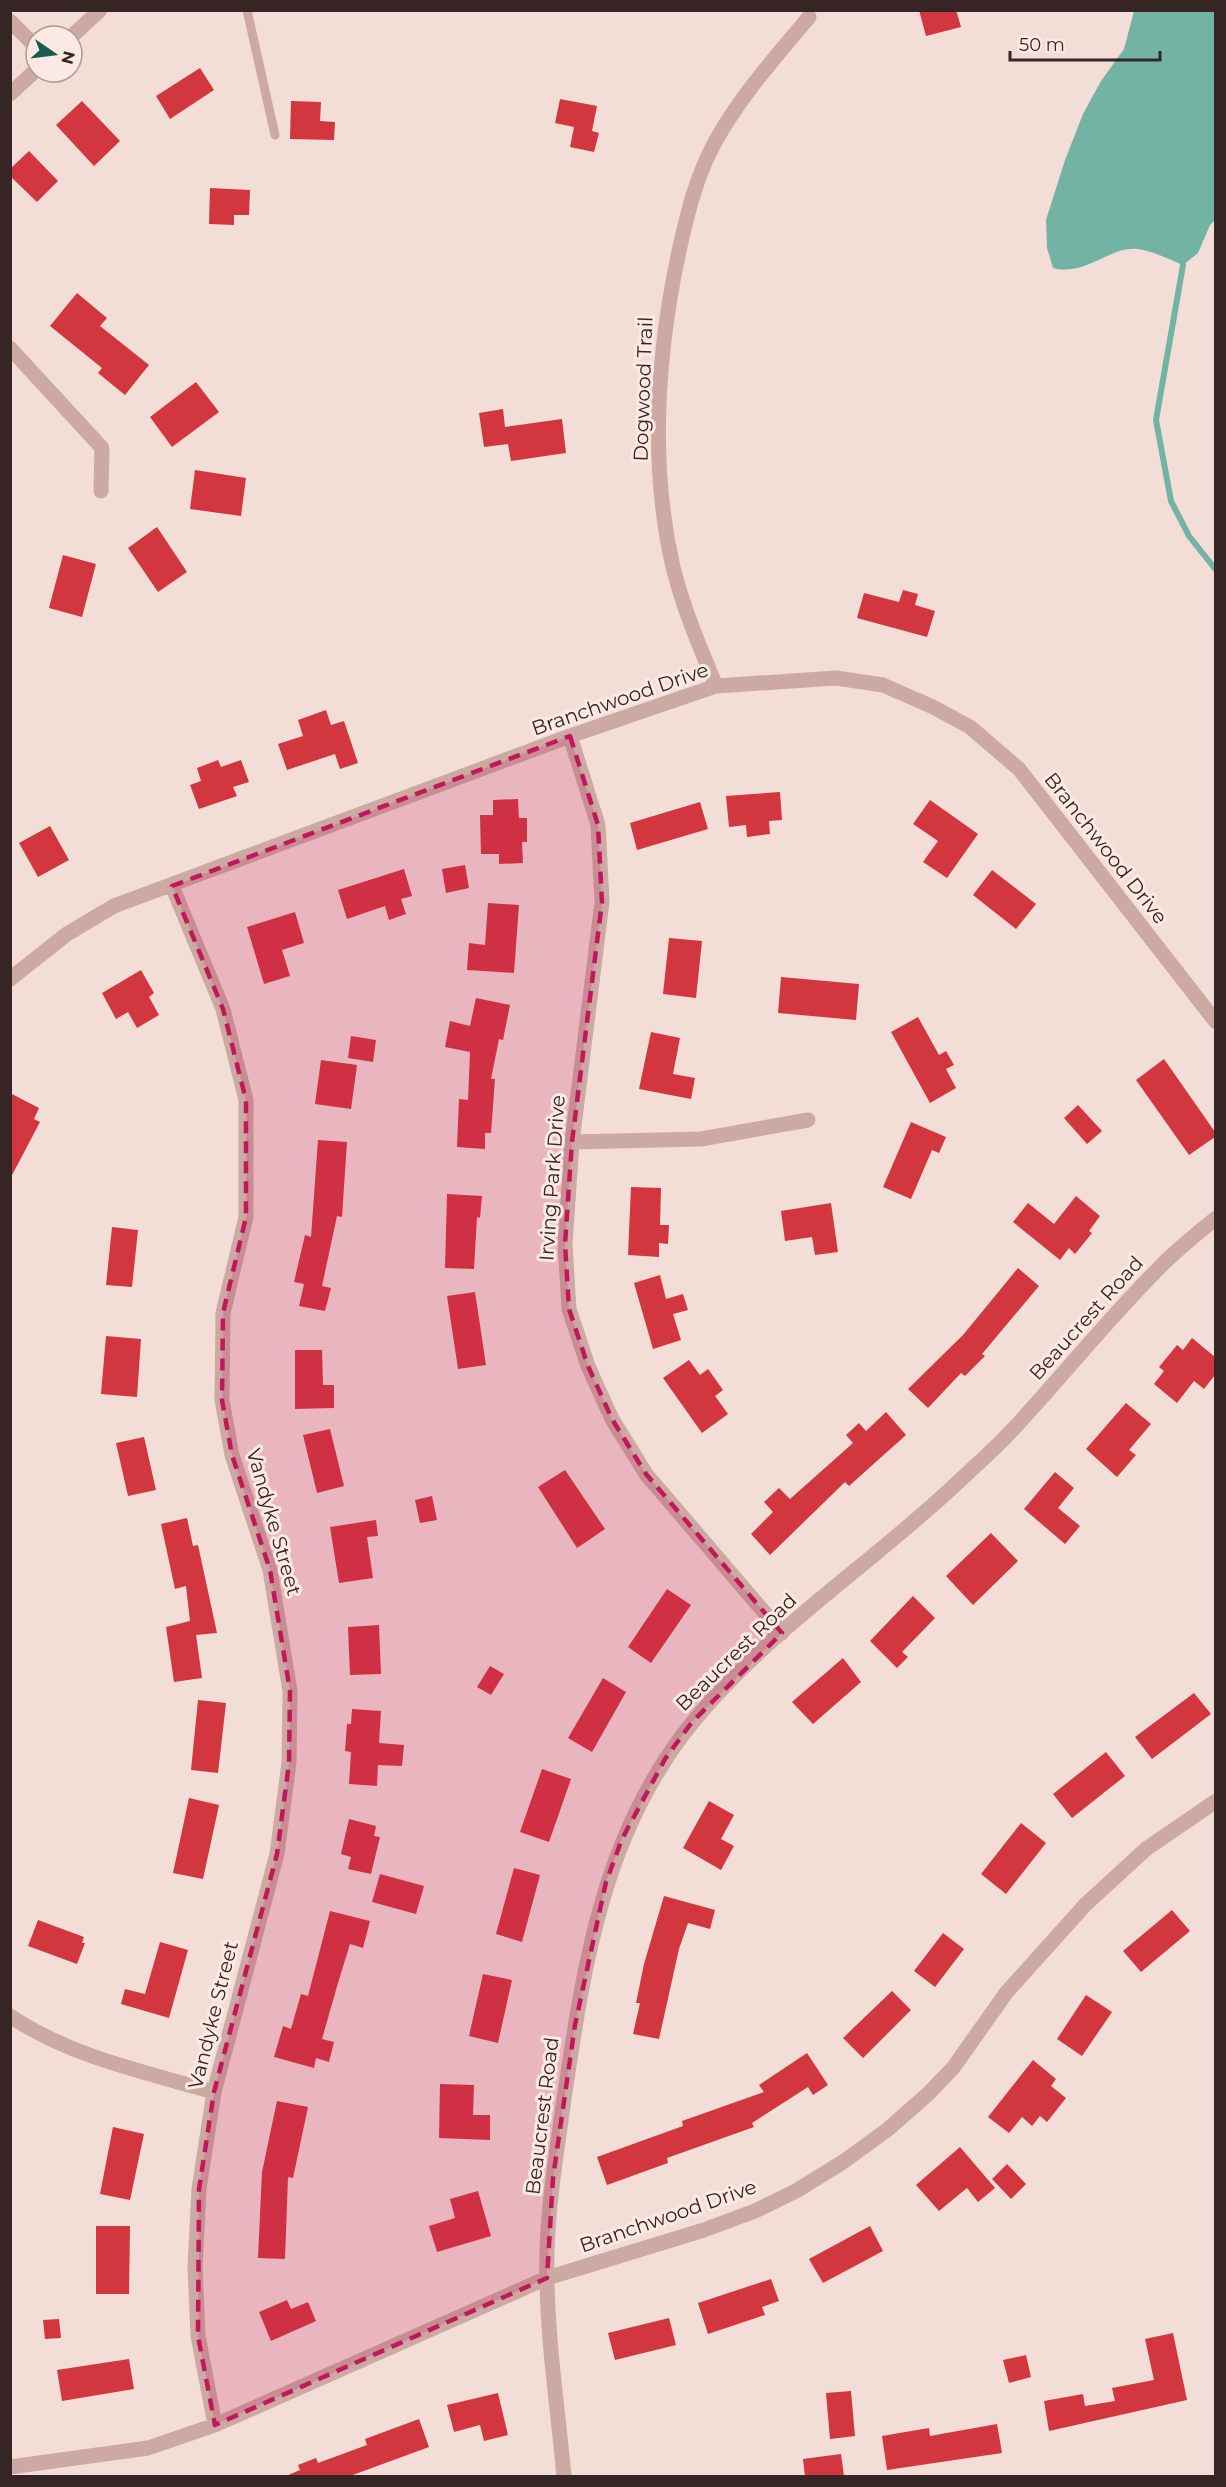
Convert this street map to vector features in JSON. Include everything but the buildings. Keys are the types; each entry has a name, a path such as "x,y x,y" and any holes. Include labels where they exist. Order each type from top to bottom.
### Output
{"street":[{"path":"84,25 100,10"},
{"name":"Dogwood Trail","path":"716,686 686,610 673,566 664,512 659,403 668,303 685,222 699,178 713,145 731,114 809,17"},
{"path":"10,21 24,35"},
{"path":"10,94 24,81"},
{"path":"10,348 102,448 101,491"},
{"name":"Branchwood Drive","path":"10,979 59,939 114,906 570,736 716,686 836,678 883,685 970,727 1019,769 1215,1022"},
{"name":"Irving Park Drive","path":"570,736 598,825 602,902 572,1142 565,1244 569,1309 588,1366 612,1419 646,1474 782,1633"},
{"name":"Vandyke Street","path":"172,886 223,1009 246,1100 246,1217 223,1313 222,1400 232,1455 270,1570 290,1691 289,1763 277,1854 214,2092 199,2189 195,2267 198,2336 215,2425"},
{"path":"572,1142 701,1139 808,1120"},
{"name":"Beaucrest Road","path":"564,2476 546,2278 553,2178 573,2036 592,1935 606,1882 642,1798 665,1759 692,1722 782,1633 930,1508 1005,1438 1159,1267 1215,1218"},
{"name":"Branchwood Drive","path":"10,2467 148,2448 215,2425 546,2278 704,2230 755,2211 796,2191 843,2162 887,2130 953,2068 1006,1993 1085,1905 1146,1849 1215,1801"},
{"path":"10,2016 57,2043 109,2062 214,2092"}],"lane":[{"path":"247,10 274,135"}],"highlighted area":[{"path":"570,736 598,825 602,902 572,1142 565,1244 569,1309 588,1366 612,1419 646,1474 782,1633 692,1722 665,1759 622,1839 606,1882 575,2025 553,2178 547,2278 215,2425 198,2336 199,2189 214,2092 277,1854 289,1763 290,1691 270,1570 232,1455 222,1400 223,1313 246,1217 246,1100 223,1009 172,886"}],"water":[{"path":"1134,11 1215,11 1215,220 1210,225 1198,253 1183,265 1153,253 1132,249 1078,268 1053,268 1047,248 1046,220 1065,160 1083,114 1101,81 1124,49"}],"waterway":[{"path":"1181,258 1183,265 1156,420 1171,501 1189,536 1216,570"}]}
